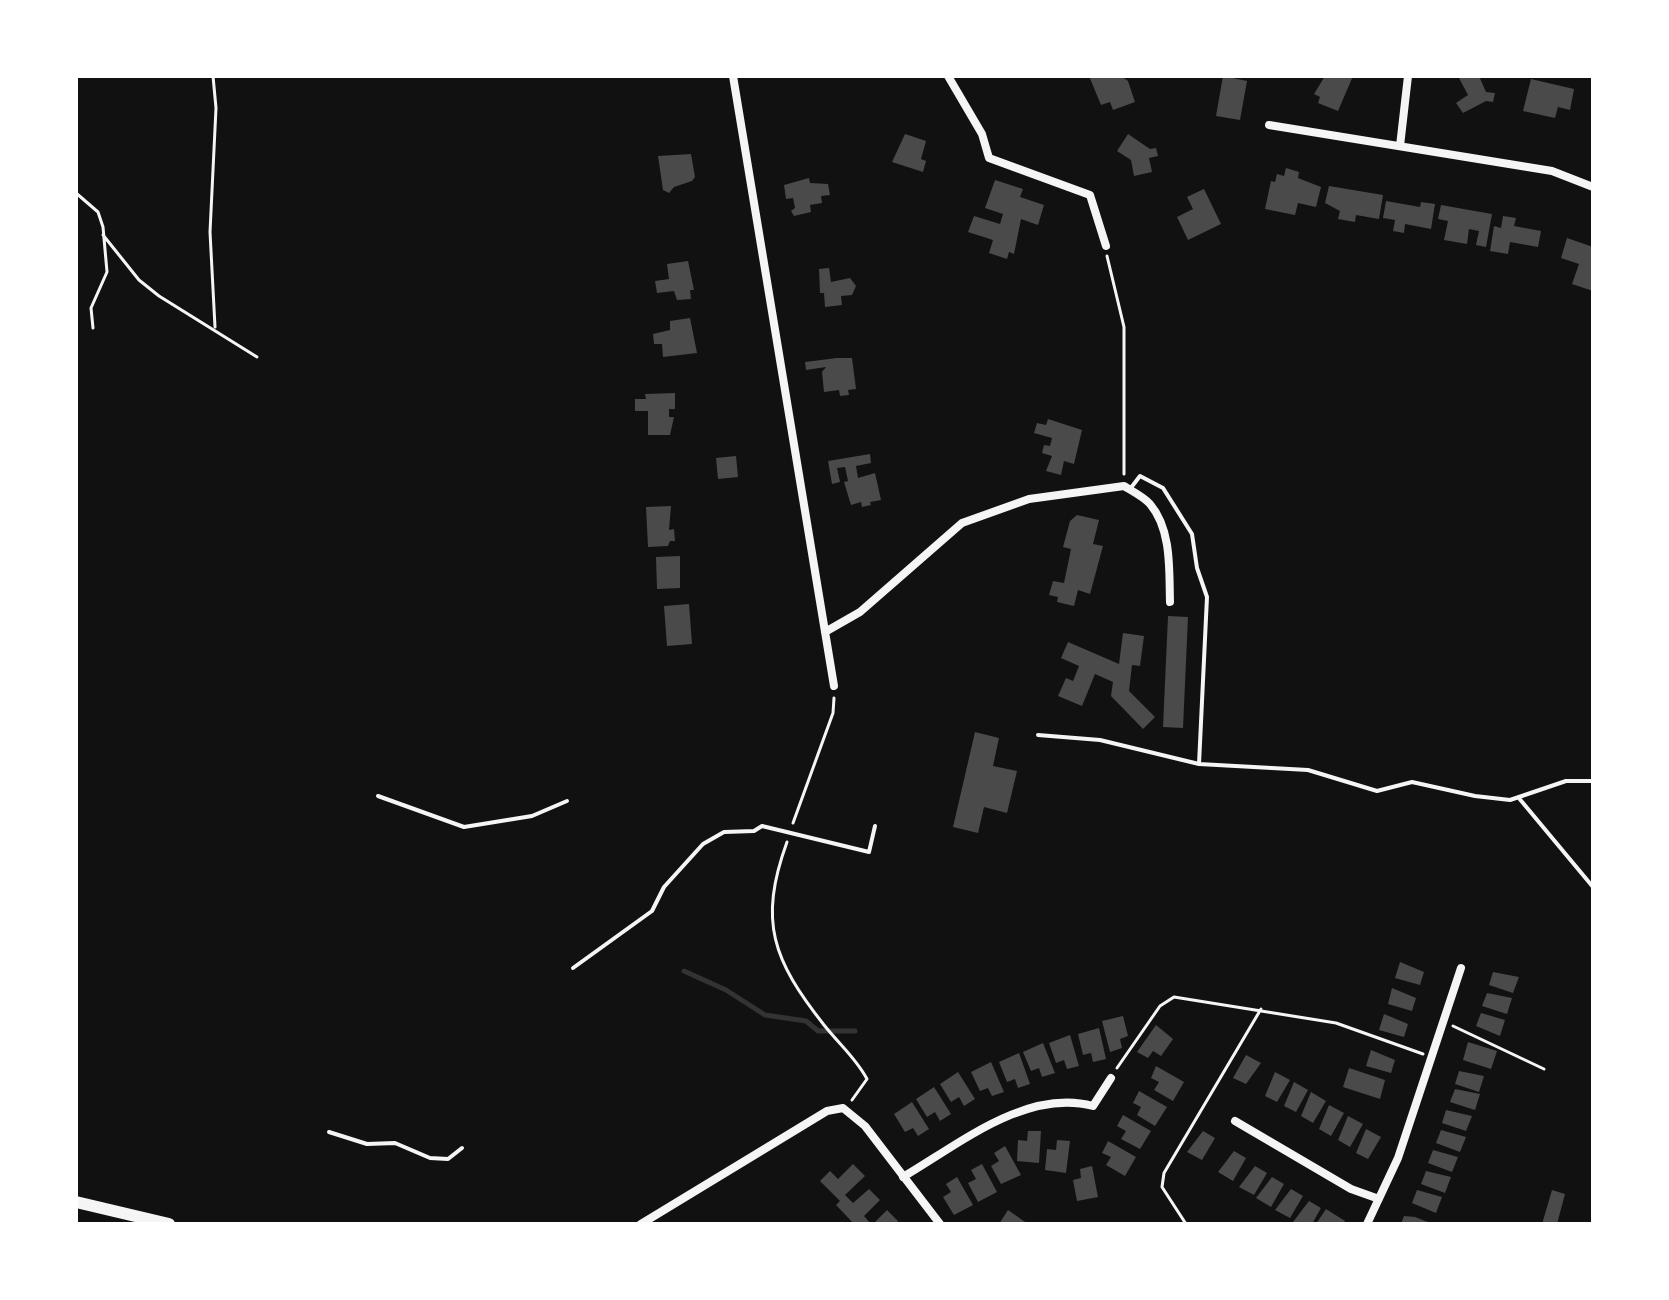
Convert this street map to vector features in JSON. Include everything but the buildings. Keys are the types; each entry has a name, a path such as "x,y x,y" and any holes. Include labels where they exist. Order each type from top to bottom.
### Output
{"main road":[{"path":"76,1202 169,1224"}],"street":[{"path":"733,76 834,686"},
{"path":"948,76 982,134 989,158 1036,178 1090,195 1106,246"},
{"path":"1400,146 1408,76"},
{"path":"1269,125 1552,171 1593,187"},
{"path":"825,632 860,612 962,523 1029,499 1127,488 1149,503 1161,522 1169,558 1170,602"},
{"path":"1367,1224 1398,1158 1461,968"},
{"path":"903,1177 1015,1112 1076,1101 1093,1106 1111,1078"},
{"path":"641,1224 827,1111 843,1108 865,1126 940,1224"},
{"path":"1235,1121 1351,1189 1379,1199"}],"lane":[{"path":"1127,488 1140,476 1163,488 1192,534 1197,568 1207,597 1199,764"},
{"path":"1038,735 1100,740 1199,764 1308,770 1377,791 1412,782 1475,796 1518,797 1566,781 1593,781"},
{"path":"378,796 464,827 532,816 567,801"},
{"path":"1518,797 1593,887"},
{"path":"573,968 652,911 664,887 703,844 716,836 754,831 762,826 869,852 875,826"},
{"path":"329,1132 367,1144 395,1143 430,1158 448,1159 462,1148"}],"path":[{"path":"213,76 216,108 210,232 215,327"},
{"path":"76,193 98,212 103,235 107,272 91,308 93,328"},
{"path":"103,235 139,280 257,357"},
{"path":"1106,246 1124,327 1127,488"},
{"path":"834,686 833,713 776,873 771,904 772,936 783,967 867,1079 862,1090 843,1108"},
{"path":"1111,1078 1160,1006 1174,997 1336,1023 1433,1058"},
{"path":"1186,1224 1162,1187 1164,1173 1261,1009"},
{"path":"1444,1021 1544,1069"}],"waterway":[{"path":"684,971 726,990 765,1015 806,1021 818,1031 855,1031"}]}
